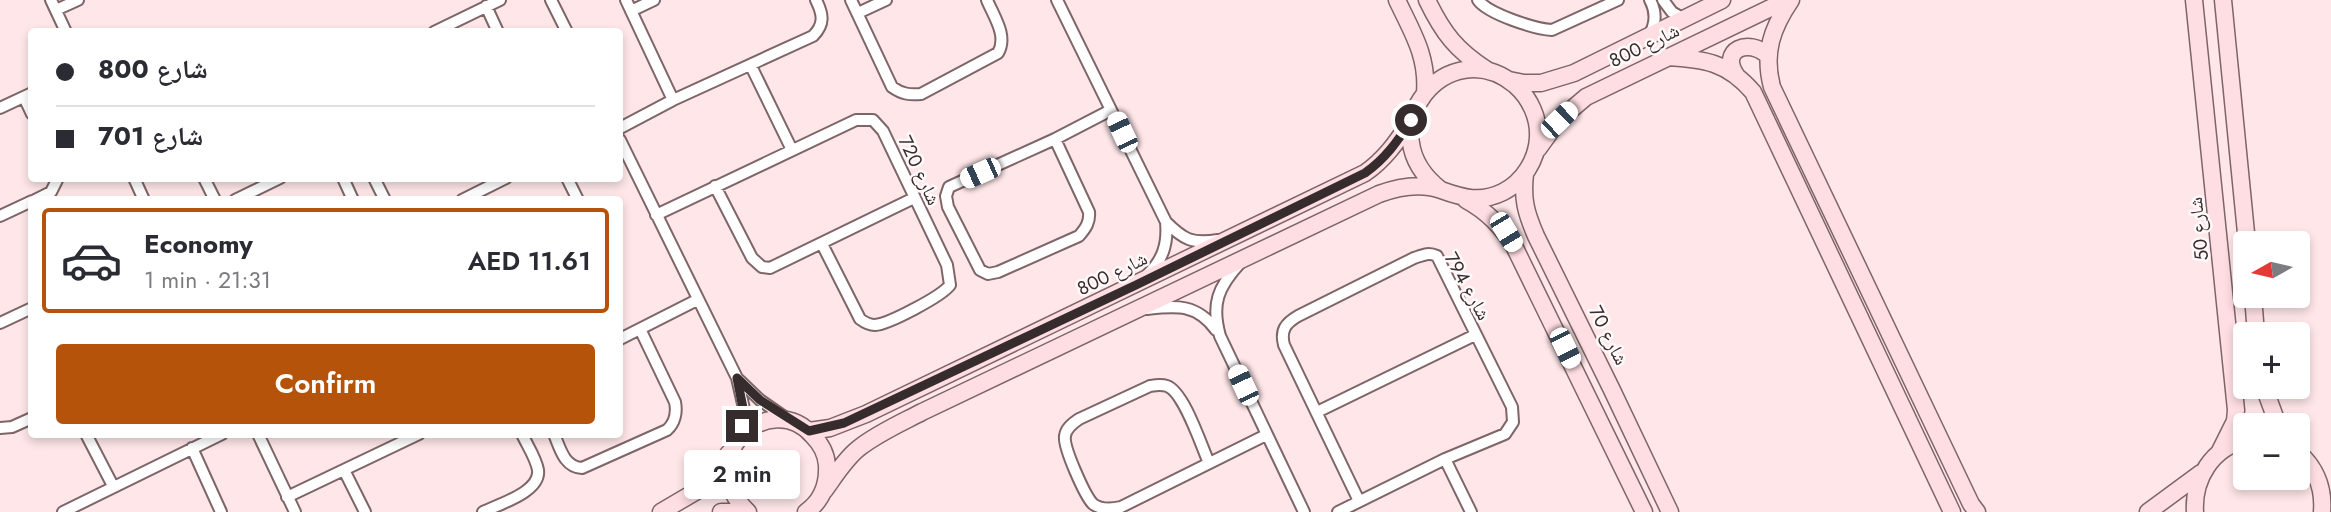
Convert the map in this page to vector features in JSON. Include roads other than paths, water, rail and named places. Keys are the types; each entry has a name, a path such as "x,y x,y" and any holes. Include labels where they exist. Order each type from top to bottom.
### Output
{"street":[{"path":"64,28 53,5 78,0"},
{"path":"442,28 500,0"},
{"path":"551,0 565,28"},
{"path":"654,0 628,5 673,100"},
{"path":"623,126 673,100 813,36 822,25 822,13 816,0"},
{"path":"851,0 892,87 910,95 921,94 999,53 1003,38 987,0"},
{"path":"858,13 886,0"},
{"path":"1396,0 1416,39 1424,64 1424,93"},
{"path":"1427,0 1451,42 1489,72 1519,88 1534,111 1538,124 1536,151 1525,174 1504,192 1491,197 1464,198"},
{"path":"1478,0 1491,11 1552,30 1618,0"},
{"path":"1647,38 1654,22 1654,10 1650,0"},
{"path":"1663,0 1672,12 1684,19"},
{"name":"شارع 800","path":"1508,80 1524,83 1556,80 1722,0"},
{"path":"1789,0 1775,25 1768,55 1770,77 1777,97 1977,512"},
{"name":"شارع 800","path":"1536,151 1559,120 1586,97 1789,0"},
{"name":"شارع 50","path":"2194,0 2236,410 2235,421 2220,451"},
{"path":"2223,0 2246,231"},
{"path":"1060,1 1166,222 1178,234 1194,242 1235,238"},
{"path":"486,6 496,28"},
{"path":"1735,75 1731,62 1734,53 1741,47 1755,47 1768,55"},
{"path":"1667,57 1707,61 1735,75 1753,92 1952,512"},
{"path":"751,66 792,150"},
{"path":"1441,190 1421,172 1411,147 1411,120 1416,106 1424,93 1449,75 1469,70 1489,72"},
{"path":"0,108 28,95"},
{"path":"1055,139 1089,212 1086,228 1079,236 998,272 988,274 980,270 948,207 946,196 949,187 1055,139 1111,110"},
{"name":"شارع 720","path":"656,215 856,120 873,120 883,131 947,265 950,285 939,296 884,322 867,324 860,319 822,244"},
{"name":"شارع 800","path":"809,431 830,428 866,414 1365,173 1392,149 1411,120"},
{"path":"623,146 737,378 744,413 727,468 729,486 746,512"},
{"name":"شارع 70","path":"1525,174 1523,195 1536,236 1670,512"},
{"path":"42,196 51,192 56,182"},
{"path":"243,196 272,182"},
{"path":"471,196 498,182"},
{"path":"715,186 756,264 770,268 914,198"},
{"path":"806,512 820,501 848,458 880,434 1247,256 1392,189 1412,187 1441,190 1464,198 1480,207 1506,232 1644,512"},
{"path":"0,216 28,202"},
{"path":"1136,285 1155,268 1164,253 1166,222"},
{"name":"شارع 794","path":"1338,512 1505,434 1513,422 1512,407 1437,256 1427,254 1402,264 1298,316 1287,322 1284,328 1284,345 1359,501"},
{"path":"1247,256 1227,279 1216,303 1216,322 1265,435 1304,512"},
{"path":"623,338 697,300"},
{"path":"1136,310 1182,307 1198,311 1220,336"},
{"path":"0,323 28,310"},
{"path":"556,438 565,460 582,467 672,426 677,410 675,401 640,329"},
{"path":"1317,412 1475,335"},
{"path":"737,378 760,400 809,431 820,444 826,458 828,475 820,501"},
{"path":"1209,463 1181,400 1168,386 1159,384 1079,419 1067,430 1064,438 1088,496 1100,508 1111,509 1121,507 1209,463 1265,435"},
{"path":"661,512 695,492 714,474 747,430 761,422 777,419 793,422"},
{"path":"0,428 12,427 28,420"},
{"path":"88,438 113,486"},
{"path":"63,512 213,438"},
{"path":"260,438 295,512"},
{"path":"287,497 411,438"},
{"path":"483,512 524,492 535,483 538,468 524,438"},
{"path":"2148,512 2203,471 2220,451 2233,445"},
{"path":"192,448 221,512"},
{"path":"1445,460 1471,512"},
{"path":"2310,464 2324,479 2322,512"},
{"path":"344,470 365,512"},
{"path":"2195,512 2195,491 2203,471"},
{"path":"721,512 746,512"}]}
